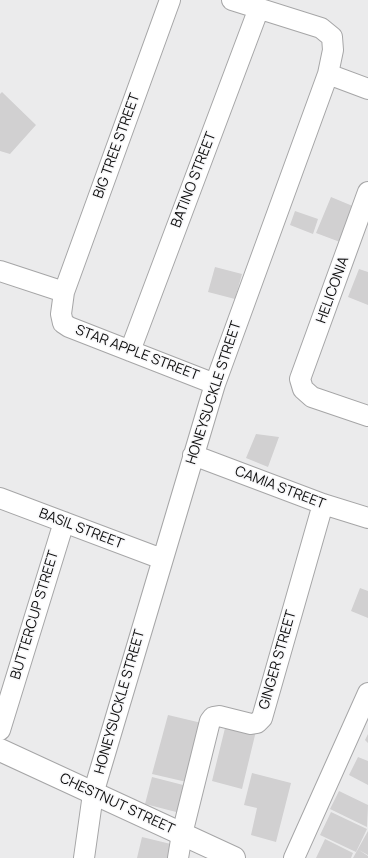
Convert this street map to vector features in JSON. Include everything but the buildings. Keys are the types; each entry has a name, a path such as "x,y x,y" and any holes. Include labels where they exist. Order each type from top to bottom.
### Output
{"street":[{"name":"BIG TREE STREET","path":"64,292 170,0"},
{"name":"HONEYSUCKLE STREET","path":"84,858 93,794 193,454 215,384 328,74 333,50 332,37 321,28 232,0"},
{"name":"BATINO STREET","path":"130,351 259,8"},
{"path":"328,74 368,89"},
{"name":"HELICONIA","path":"368,192 300,379 302,389 312,397 368,416"},
{"path":"0,271 64,292"},
{"name":"STAR APPLE STREET","path":"64,292 61,314 64,323 130,351 215,384"},
{"name":"CAMIA STREET","path":"193,454 323,504 368,518"},
{"name":"BASIL STREET","path":"0,498 162,559"},
{"name":"GINGER STREET","path":"178,858 182,834 210,721 213,717 219,716 252,724 257,723 262,718 323,504"},
{"name":"BUTTERCUP STREET","path":"0,730 64,522"},
{"path":"294,858 368,693"},
{"name":"CHESTNUT STREET","path":"0,750 234,858"}]}
